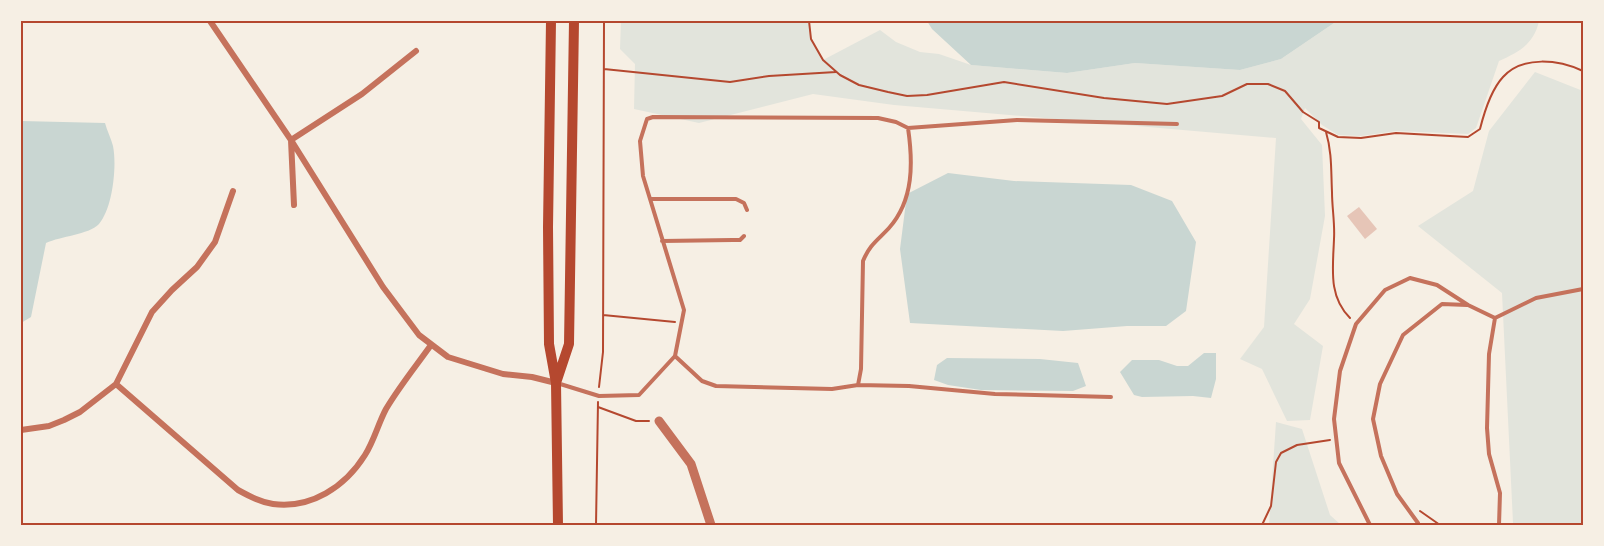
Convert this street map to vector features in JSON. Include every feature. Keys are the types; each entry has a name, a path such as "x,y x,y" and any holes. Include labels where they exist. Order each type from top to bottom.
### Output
{"main road":[{"path":"551,21 549,334 556,383 558,525"},
{"path":"556,383 569,344 574,21"}],"street":[{"path":"210,21 291,140 383,287 419,335 448,357 503,374 532,377 556,383"},
{"path":"291,140 362,94 416,51"},
{"path":"291,140 294,205"},
{"path":"21,430 49,426 64,420 80,412 116,384 152,312 197,267 215,242 233,191"},
{"path":"116,384 238,490 272,504 308,502 324,496 350,474 364,456 392,399 431,345"},
{"path":"659,421 691,464 711,525"}],"lane":[{"path":"556,383 598,396 639,395 675,356 684,310 643,176 640,141 647,119 653,117 878,118 896,122 908,128 1017,120 1177,124"},
{"path":"858,385 861,369 863,261 868,248 890,227 902,209 910,185 912,153 908,128"},
{"path":"650,199 736,199 744,203 747,210"},
{"path":"662,241 740,240 744,236"},
{"path":"1370,525 1339,463 1334,418 1340,371 1356,324 1385,291 1410,278 1437,285 1468,305 1495,318"},
{"path":"1495,318 1536,298 1583,289"},
{"path":"1417,525 1418,523 1397,494 1381,456 1373,419 1380,384 1403,335 1442,304 1468,305"},
{"path":"1495,318 1489,354 1487,428 1489,454 1500,493 1498,525"},
{"path":"675,356 702,381 716,386 831,389 858,385 909,386 996,394 1111,397"}],"path":[{"path":"600,380 603,352 604,21"},
{"path":"809,21 811,39 823,60 836,72 859,85 907,96 927,95 1004,82 1104,98 1167,104 1222,96 1247,84 1268,84 1285,91 1303,112 1319,122 1319,128 1338,137 1361,138 1396,133 1468,137 1480,129 1483,116 1502,78 1515,68 1532,62 1553,62 1583,71"},
{"path":"604,69 730,82 769,76 836,72"},
{"path":"1326,132 1330,147 1334,238 1331,268 1335,293 1344,312 1356,324"},
{"path":"603,315 675,322"},
{"path":"596,525 598,405 636,421 659,421"},
{"path":"1262,525 1271,506 1276,462 1281,453 1297,445 1336,440"},
{"path":"1418,509 1440,525"}],"shaded area":[{"path":"621,21 809,21 811,39 823,60 880,30 896,42 920,52 939,54 971,65 1067,73 1135,63 1240,70 1281,59 1337,21 1539,21 1537,29 1525,46 1499,61 1476,128 1468,134 1396,131 1361,136 1338,135 1322,125 1305,108 1301,119 1322,145 1325,216 1310,299 1294,324 1323,346 1310,420 1287,421 1262,369 1240,359 1264,327 1276,138 894,105 813,94 699,123 634,109 635,64 620,49"},
{"path":"927,21 1337,21 1281,59 1240,70 1135,63 1067,73 971,65 932,29"},
{"path":"1535,72 1583,91 1583,525 1509,525 1513,523 1502,293 1418,226 1473,191 1489,131"},
{"path":"21,121 105,123 113,146 114,164 111,197 99,224 88,231 46,243 31,317 21,323"},
{"path":"948,173 1014,181 1131,185 1172,201 1196,242 1186,311 1166,326 1127,326 1063,331 910,323 900,249 907,194"},
{"path":"1204,353 1216,353 1216,379 1211,398 1134,395 1120,372 1132,360 1159,360 1177,366 1188,366"},
{"path":"947,358 1040,359 1078,363 1086,386 1073,391 981,390 948,385 934,380 937,365"},
{"path":"1276,422 1302,429 1330,515 1341,525 1269,525"}],"building":[{"path":"1359,207 1377,229 1365,239 1347,216"}]}
